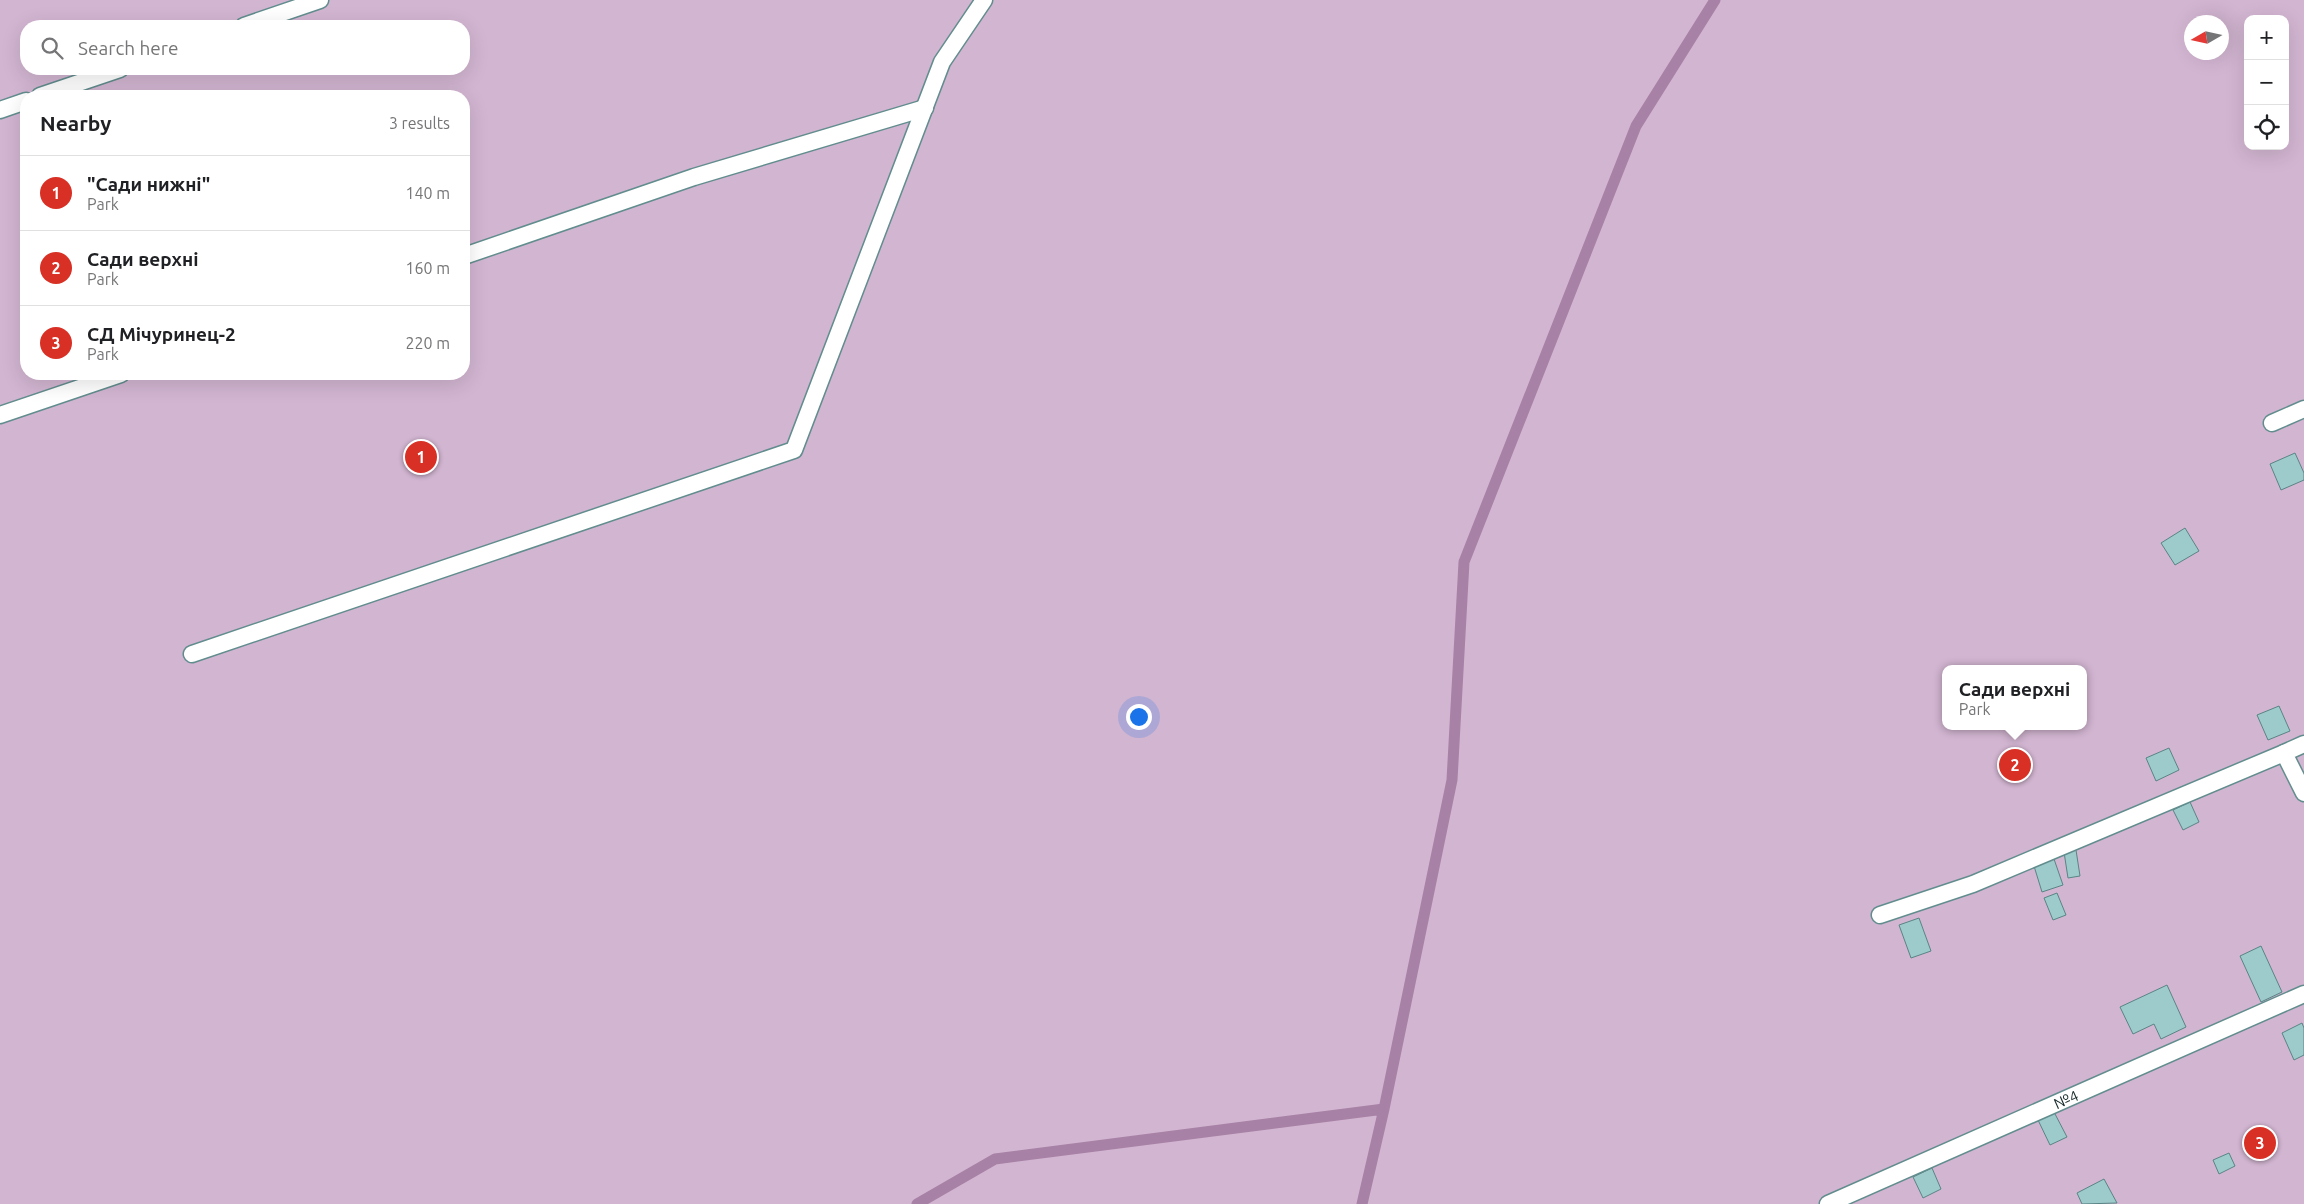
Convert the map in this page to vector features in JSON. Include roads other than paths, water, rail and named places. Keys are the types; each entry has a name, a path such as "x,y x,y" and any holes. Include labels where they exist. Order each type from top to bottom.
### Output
{"lane":[{"path":"262,20 320,0"},
{"path":"192,654 794,450 942,62 984,0"},
{"path":"58,90 102,75"},
{"path":"0,110 20,103"},
{"path":"470,254 694,177 925,108"},
{"path":"0,415 103,380"},
{"path":"2272,422 2304,409"},
{"path":"1880,915 1973,884 2304,744"},
{"path":"2284,753 2304,792"},
{"name":"№4","path":"1828,1204 2304,994"}],"waterway":[{"path":"1362,1204 1384,1109 1452,780 1464,562 1636,126 1715,0"},
{"path":"917,1204 995,1159 1384,1109"}],"place":[{"name":"\"Сади нижні\"","path":"421,457"},
{"name":"Сади верхні","path":"2015,765"},
{"name":"СД Мічуринец-2","path":"2260,1143"}]}
